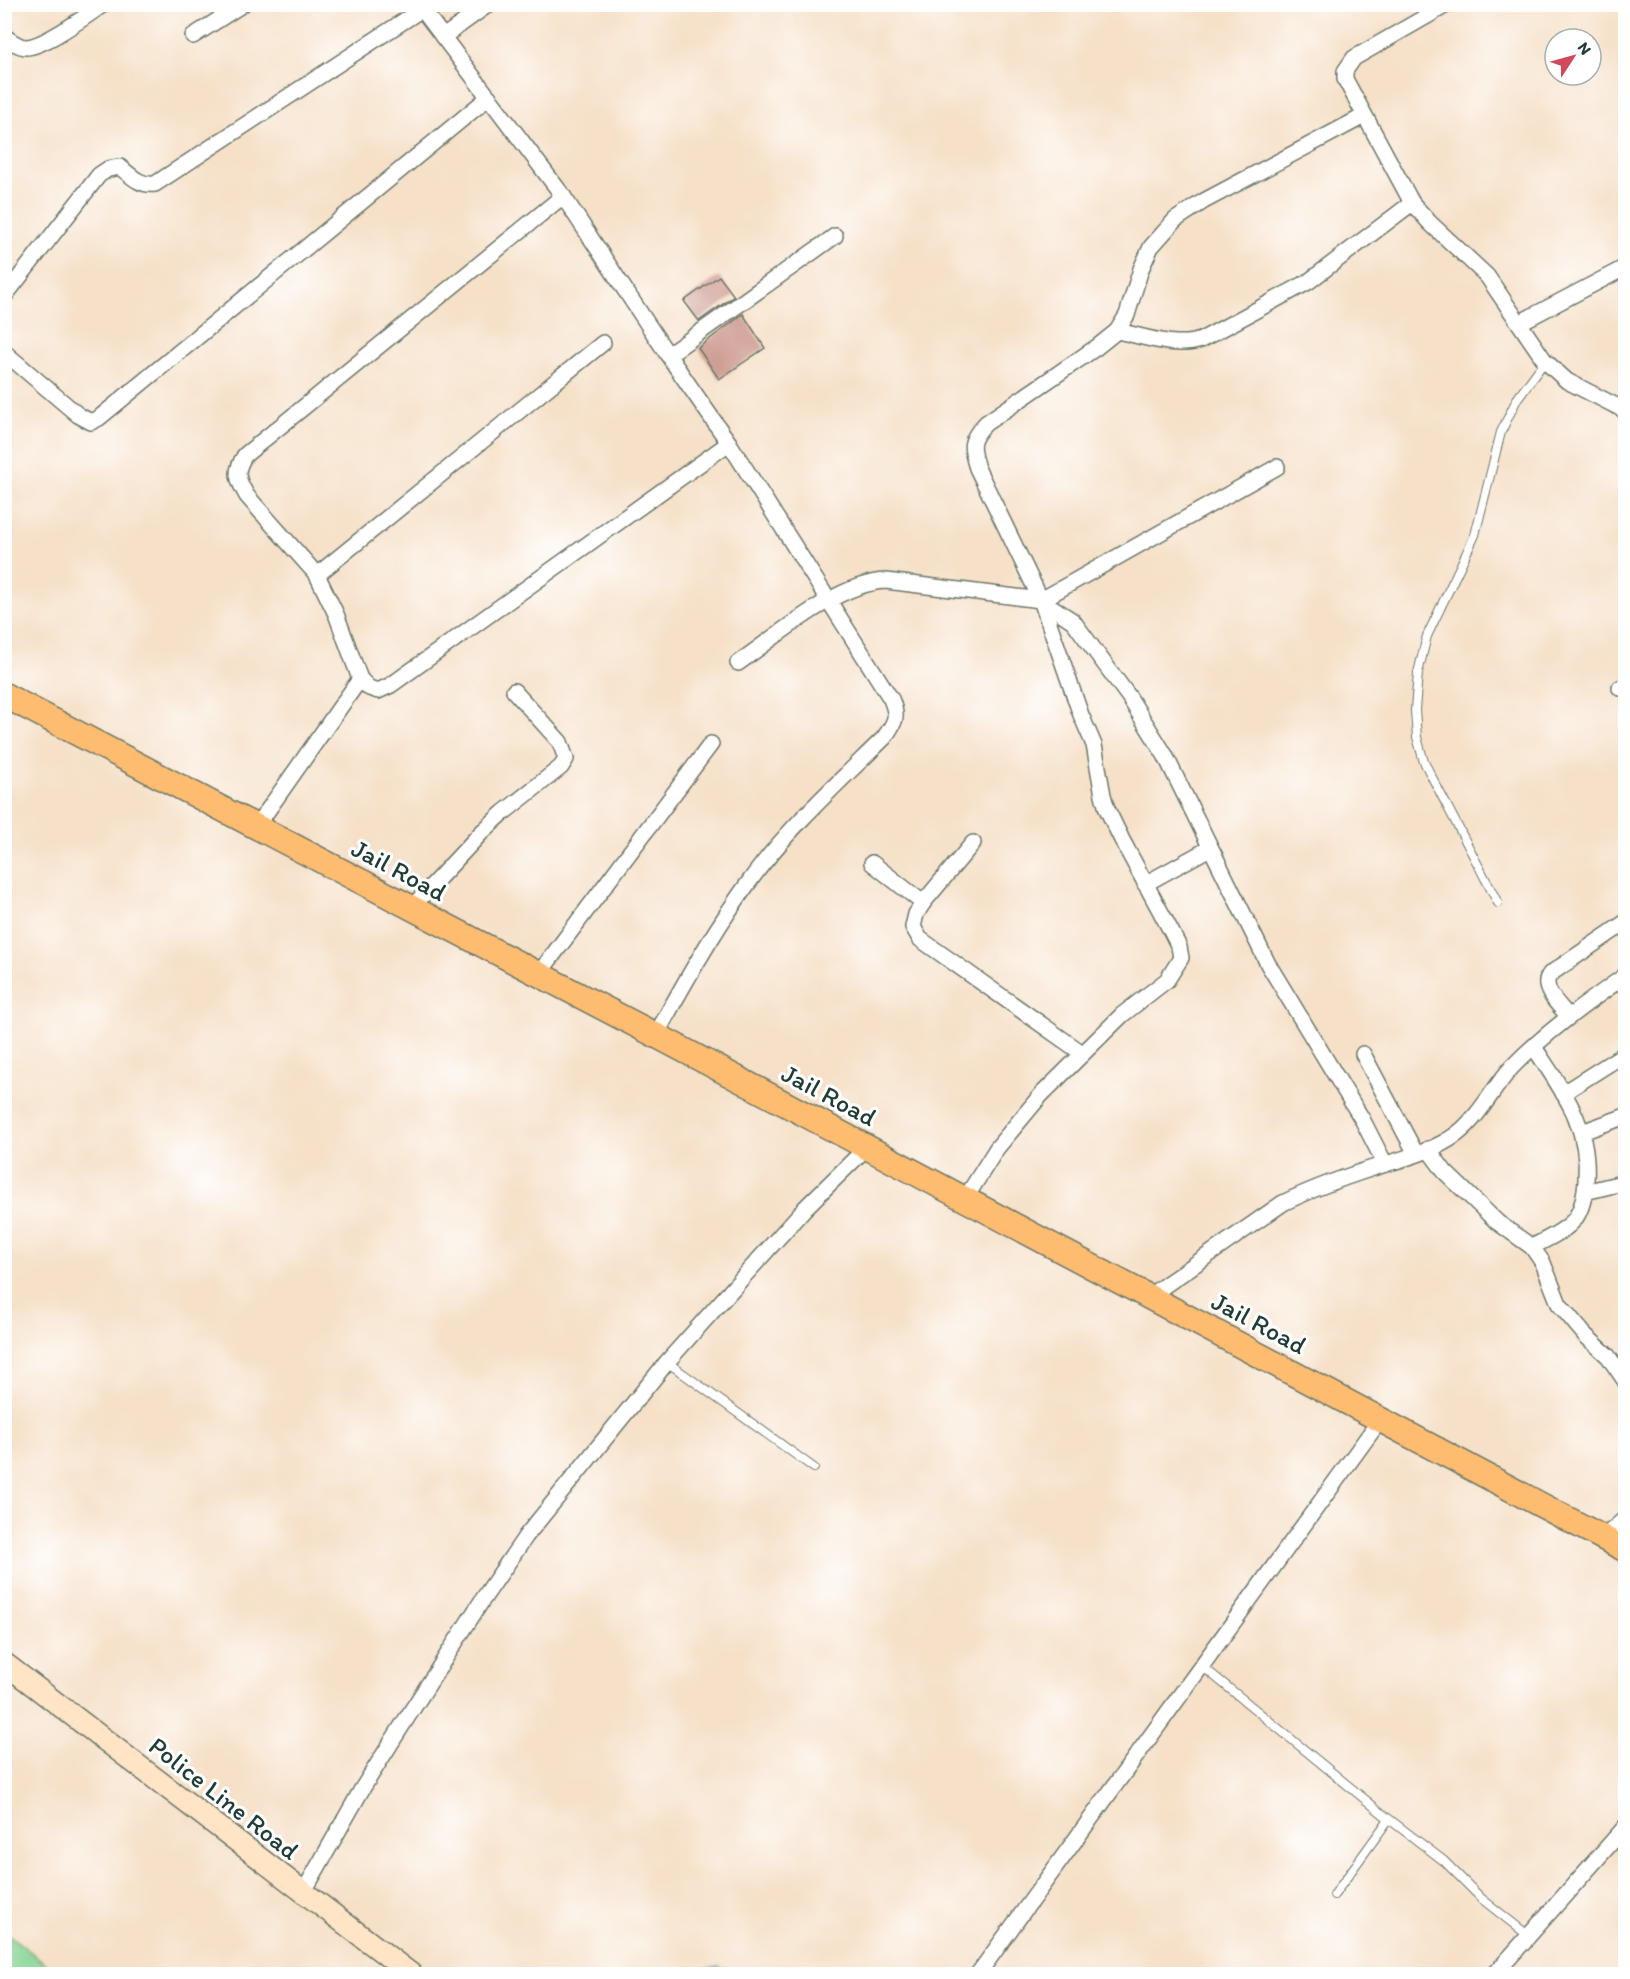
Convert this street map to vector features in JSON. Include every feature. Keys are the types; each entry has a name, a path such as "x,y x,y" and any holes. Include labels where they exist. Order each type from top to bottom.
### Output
{"main road":[{"name":"Jail Road","path":"4,694 656,1035 1626,1550"}],"street":[{"path":"4,36 15,44 27,47 40,45 104,4"},
{"path":"193,36 243,4"},
{"path":"443,37 489,4"},
{"path":"1448,4 1363,52 1347,64 1345,79 1412,203 1487,276 1545,361 1567,381 1626,411"},
{"path":"4,297 99,175 108,169 120,167 140,183 155,184 421,7 563,196 729,443 829,599 891,699 897,713 893,725 884,738 788,834 749,882 685,981 656,1035"},
{"path":"4,352 78,416 91,422 99,418 489,97"},
{"path":"965,1199 1009,1131 1082,1053 1122,1015 1167,980 1181,958 1179,947 1107,809 1094,745 1081,715 1041,600 977,468 971,450 974,435 986,423 1117,331 1127,315 1141,269 1151,247 1175,220 1204,201 1364,116"},
{"path":"563,196 245,455 238,466 239,482 247,496 317,575 336,614 360,679 378,691 391,685 729,443"},
{"path":"1117,331 1176,343 1187,344 1201,340 1308,282 1412,203"},
{"path":"668,355 835,236"},
{"path":"1519,323 1626,267"},
{"path":"317,575 603,343"},
{"path":"1041,600 1277,467"},
{"path":"738,663 829,599 871,581 1041,600 1073,621 1148,725 1268,964 1362,1119 1385,1164"},
{"path":"256,827 360,679"},
{"path":"411,908 481,833 561,767 566,759 560,742 514,691"},
{"path":"538,975 711,744"},
{"path":"974,843 923,903 916,914 913,927 920,939 1082,1053"},
{"path":"1145,884 1210,848"},
{"path":"872,863 923,903"},
{"path":"1569,1017 1549,992 1546,979 1626,922"},
{"path":"1148,1297 1283,1203 1306,1192 1422,1151 1457,1134 1474,1117 1508,1071 1569,1017 1626,975"},
{"path":"1532,1247 1575,1219 1585,1192 1586,1158 1577,1117 1534,1047"},
{"path":"1563,1093 1626,1053"},
{"path":"1363,1054 1422,1151 1497,1222 1532,1247 1543,1263 1559,1304 1585,1335 1608,1356 1626,1382"},
{"path":"1582,1132 1626,1116"},
{"path":"303,1893 362,1789 526,1536 667,1362 805,1208 867,1148"},
{"path":"1585,1192 1626,1182"},
{"path":"978,1974 1380,1420"},
{"path":"1603,1538 1626,1518"},
{"name":"Police Line Road","path":"4,1663 411,1974"},
{"path":"1495,1974 1626,1826"}],"lane":[{"path":"1498,903 1424,762 1417,737 1416,692 1427,636 1475,535 1501,432 1517,399 1545,361"},
{"path":"667,1362 814,1468"},
{"path":"1202,1666 1389,1819 1444,1861 1482,1899 1529,1936"},
{"path":"1334,1895 1389,1819"}],"green space":[{"path":"5,1932 59,1974 5,1974"}],"water":[{"path":"719,1966 727,1974 698,1974 701,1971"}],"building":[{"path":"719,276 734,296 699,321 684,301"},
{"path":"743,314 765,348 719,379 698,348"}]}
